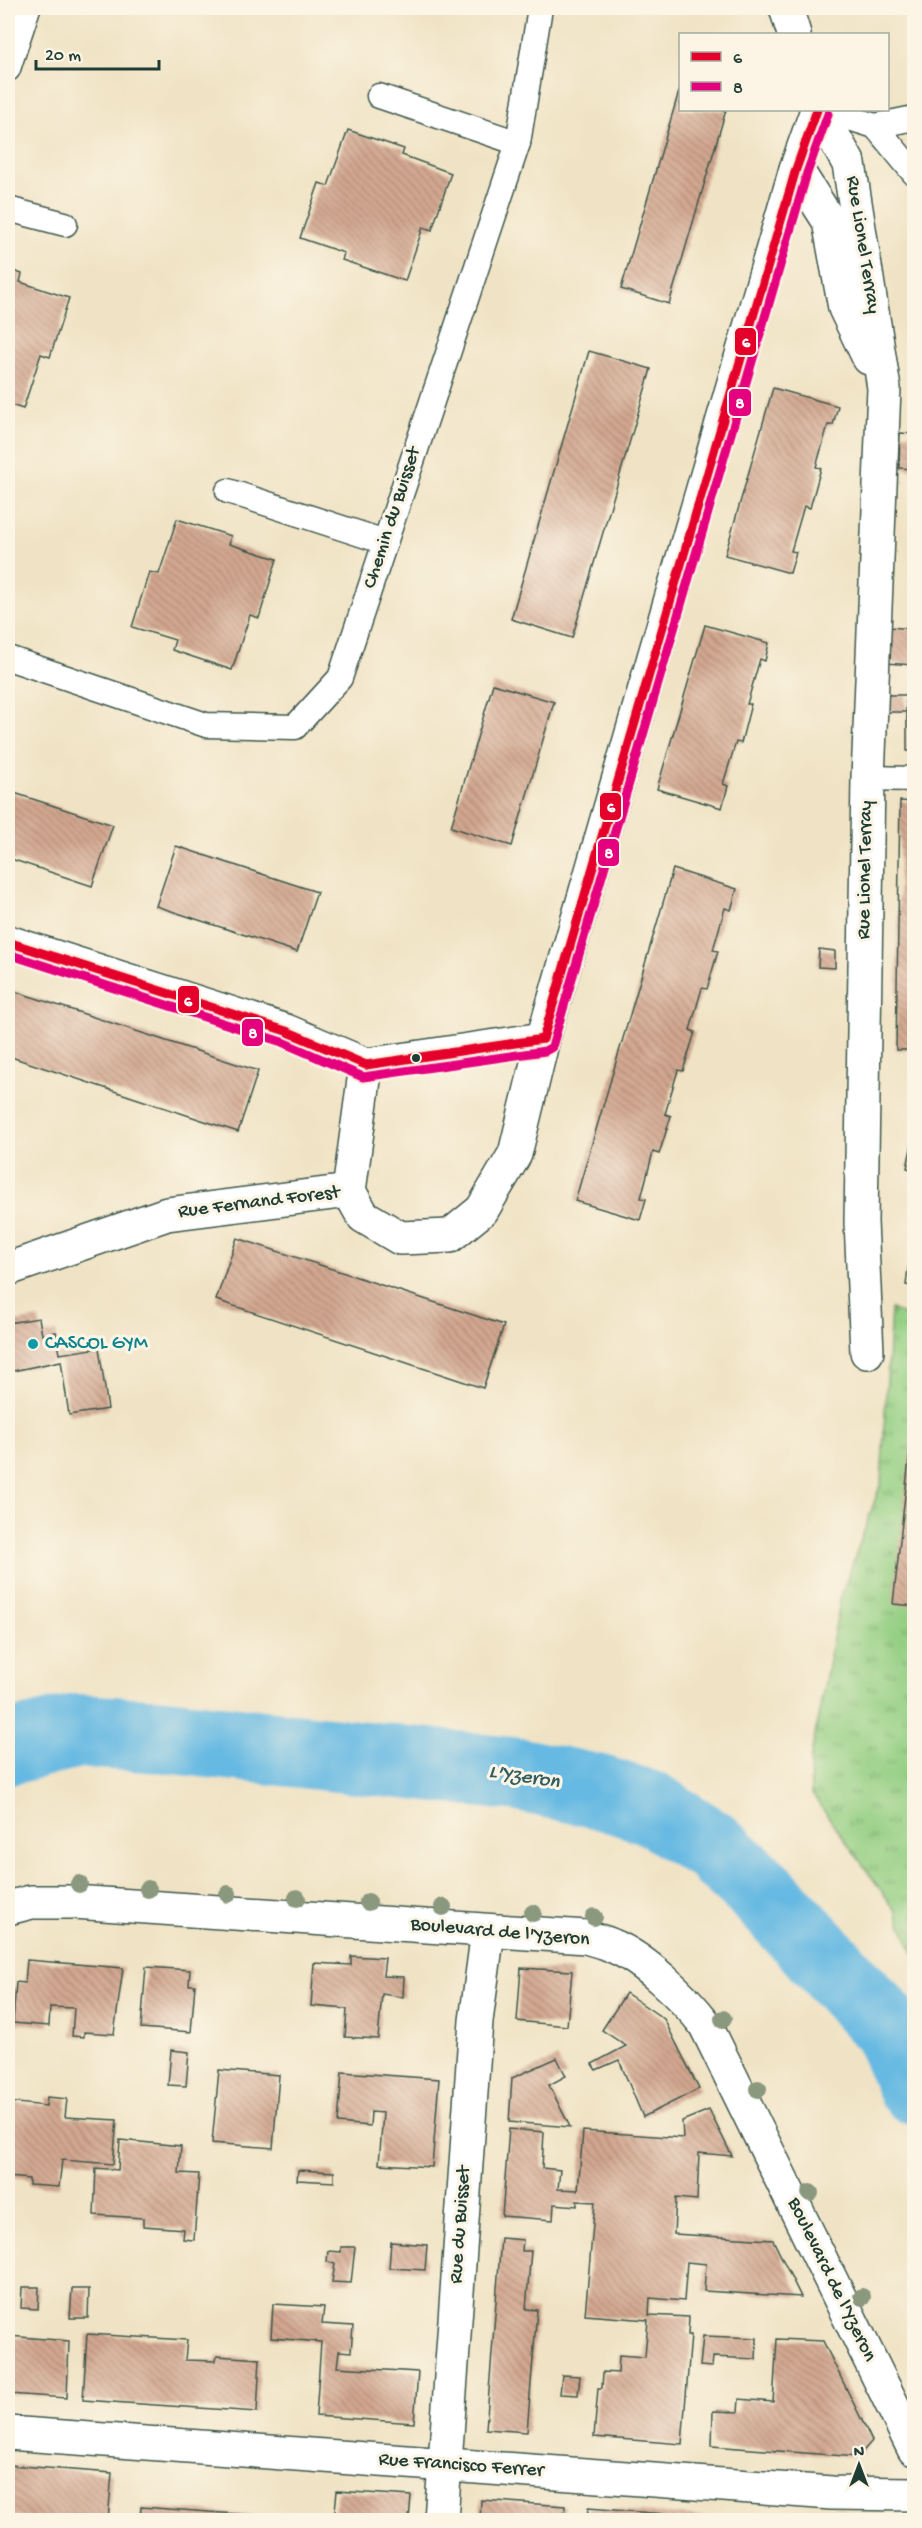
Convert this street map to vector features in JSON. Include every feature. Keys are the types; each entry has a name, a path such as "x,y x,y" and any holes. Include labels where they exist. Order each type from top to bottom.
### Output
{"street":[{"path":"786,8 794,33"},
{"path":"796,169 818,111"},
{"name":"Rue Lionel Terray","path":"819,111 849,164 884,388 868,778 861,1210 867,1352"},
{"name":"Rue Lionel Terray","path":"796,169 829,221 845,308 884,388"},
{"name":"Rue Fernand Forest","path":"8,1269 167,1214 349,1191 363,1216 400,1238 450,1236 482,1210 515,1154 543,1040 796,169"},
{"path":"8,942 286,1031 366,1065 543,1040"},
{"path":"349,1191 366,1065"},
{"name":"Boulevard de l'Yzeron","path":"8,1908 31,1902 74,1902 586,1937 614,1946 653,1972 689,2002 705,2024 915,2449"},
{"name":"Rue du Buisset","path":"441,2520 476,2021 488,1931"},
{"name":"Rue Francisco Ferrer","path":"8,2433 832,2493 915,2494"}],"lane":[{"path":"8,69 28,8"},
{"name":"Chemin du Buisset","path":"8,658 206,725 295,727 340,678 518,143 540,8"},
{"path":"379,96 518,143"},
{"path":"828,111 875,126 915,118"},
{"path":"875,126 915,173"},
{"path":"8,209 65,224"},
{"path":"228,491 385,542"},
{"path":"868,778 915,779"}],"green space":[{"path":"891,1309 914,1320 914,1955 896,1911 811,1793 810,1761 841,1596 881,1483"}],"building":[{"path":"679,91 679,111 726,111 669,304 621,289"},
{"path":"348,130 404,149 402,155 451,173 432,230 423,227 405,281 342,260 344,253 300,238 319,183 328,186"},
{"path":"8,269 22,274 20,282 69,298 50,357 41,354 23,409 8,404"},
{"path":"589,351 651,369 572,638 511,619"},
{"path":"773,388 838,406 833,425 828,425 816,467 821,468 810,508 804,506 791,551 796,552 790,573 725,555"},
{"path":"900,433 914,434 914,469 899,468"},
{"path":"177,519 231,536 229,544 277,559 259,618 250,615 232,670 172,650 175,640 132,627 149,572 159,574"},
{"path":"705,625 769,643 765,661 760,659 747,704 751,704 741,743 736,742 723,784 728,786 722,808 657,789"},
{"path":"888,627 914,629 914,665 885,663"},
{"path":"493,684 554,702 512,846 451,827"},
{"path":"884,695 906,695 906,712 884,712"},
{"path":"907,712 914,713 914,751 907,751"},
{"path":"8,791 113,825 92,886 8,858"},
{"path":"900,801 914,802 914,1050 896,1050"},
{"path":"176,846 317,892 297,952 156,906"},
{"path":"673,869 737,889 731,910 725,908 713,950 718,951 707,989 702,988 690,1030 695,1032 683,1071 678,1070 665,1114 671,1116 659,1154 653,1152 641,1198 646,1199 640,1220 575,1201"},
{"path":"819,949 835,951 835,968 818,967"},
{"path":"8,989 258,1071 238,1132 8,1056"},
{"path":"914,1139 914,1170 907,1168"},
{"path":"237,1238 504,1325 483,1388 216,1300"},
{"path":"908,1268 914,1269 914,1286 906,1285"},
{"path":"39,1318 42,1335 56,1332 60,1354 99,1348 108,1409 69,1415 61,1361 8,1372 8,1323"},
{"path":"914,1423 914,1606 893,1604"},
{"path":"351,1956 385,1958 383,1976 404,1977 403,1997 382,1994 378,2039 345,2037 347,2009 311,2006 314,1963 351,1965"},
{"path":"27,1960 123,1968 114,2034 84,2032 84,2037 72,2036 74,2008 50,2007 49,2026 13,2023 16,1982 25,1983"},
{"path":"146,1967 190,1970 189,1985 195,1985 191,2032 141,2028"},
{"path":"521,1968 572,1971 567,2026 517,2021"},
{"path":"626,1993 664,2019 699,2089 643,2117 619,2060 596,2070 592,2064 626,2046 602,2030"},
{"path":"171,2050 189,2052 186,2086 168,2085"},
{"path":"557,2058 566,2076 549,2085 570,2127 509,2122 512,2078"},
{"path":"219,2070 279,2075 273,2148 212,2143"},
{"path":"342,2072 439,2079 432,2167 379,2164 383,2113 371,2112 370,2126 338,2123"},
{"path":"47,2097 67,2099 65,2117 117,2120 113,2164 62,2160 59,2187 29,2185 29,2179 8,2177 8,2102 46,2106"},
{"path":"709,2110 732,2156 699,2153 697,2200 676,2198 674,2234 773,2240 801,2297 704,2291 706,2264 687,2262 684,2301 650,2298 649,2315 689,2317 688,2335 691,2335 682,2444 594,2437 598,2388 602,2388 603,2372 618,2373 619,2355 645,2357 648,2320 585,2315 595,2202 577,2201 577,2206 554,2204 553,2220 502,2216 509,2129 544,2132 542,2168 560,2170 558,2189 578,2190 583,2131 683,2138 682,2121"},
{"path":"120,2140 181,2146 179,2173 199,2174 194,2240 183,2239 184,2229 143,2226 143,2218 94,2215 96,2168 118,2170"},
{"path":"298,2170 334,2172 334,2182 297,2180"},
{"path":"501,2238 523,2240 522,2251 531,2251 526,2309 537,2310 527,2432 486,2429"},
{"path":"391,2242 427,2245 425,2270 389,2268"},
{"path":"341,2247 355,2247 351,2283 332,2282 335,2264 327,2262 328,2251 341,2252"},
{"path":"22,2287 39,2287 38,2309 21,2308"},
{"path":"72,2289 89,2289 88,2318 70,2318"},
{"path":"273,2304 324,2307 322,2324 353,2326 351,2352 339,2351 337,2367 418,2372 414,2423 316,2416 321,2342 271,2338"},
{"path":"87,2334 187,2340 185,2360 216,2361 217,2356 260,2359 257,2412 83,2400"},
{"path":"8,2336 69,2341 67,2398 8,2394"},
{"path":"703,2336 757,2338 756,2359 713,2357 712,2367 700,2366"},
{"path":"777,2339 823,2341 872,2441 858,2457 712,2446 713,2411 738,2412 739,2399 773,2402"},
{"path":"562,2375 580,2376 578,2395 560,2394"},
{"path":"8,2465 112,2473 108,2520 8,2516"},
{"path":"337,2491 411,2496 409,2520 334,2520"},
{"path":"481,2500 565,2506 564,2520 480,2520"},
{"path":"141,2507 275,2517 275,2520 140,2520"},
{"path":"588,2508 703,2517 702,2520 587,2520"}],"waterway":[{"name":"L'Yzeron","path":"8,1748 77,1731 164,1736 520,1775 600,1792 651,1808 710,1845 762,1892 889,2029 914,2087"}],"transit line":[{"name":"6","path":"543,1039 796,169 817,111"},
{"name":"8","path":"8,954 282,1042 363,1077 545,1051 552,1047 807,173 828,114"},
{"name":"6","path":"8,942 286,1031 366,1065"},
{"name":"6","path":"366,1065 543,1039"}],"place":[{"name":"CASCOL GYM","path":"33,1344"}]}
